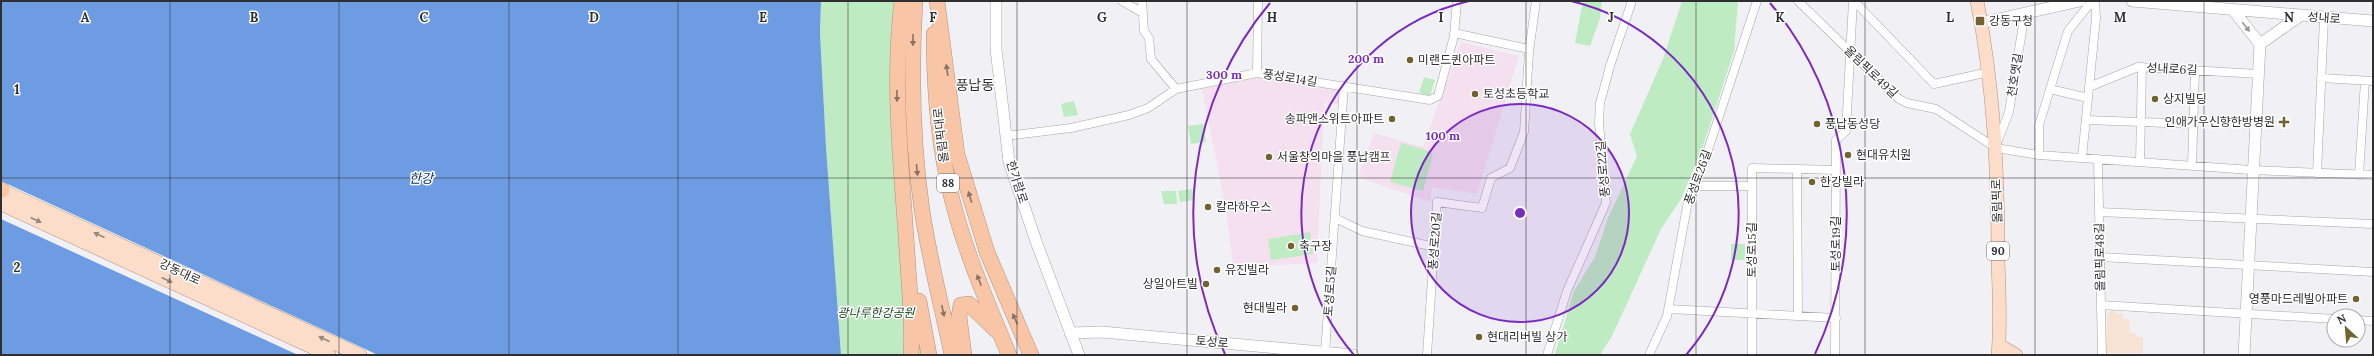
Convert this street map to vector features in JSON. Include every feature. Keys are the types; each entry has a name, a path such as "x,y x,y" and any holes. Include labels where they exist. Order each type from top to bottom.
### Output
{"highway":[{"path":"902,1 896,68 897,115 907,229 912,329 911,355"},
{"name":"올림픽대로","path":"915,1 913,103 918,183 925,230 952,355"},
{"path":"936,1 957,154 987,252 1022,337 1031,355"},
{"name":"올림픽대로","path":"936,1 934,61 940,140 946,172 969,255 1009,355"},
{"path":"907,229 928,351"},
{"path":"964,355 959,316 960,308 964,304 973,307 1000,335"},
{"path":"1022,337 1035,355"}],"main road":[{"name":"올림픽로","path":"1977,1 1982,23 1989,72 1996,148 1998,350"},
{"name":"강동대로","path":"1,193 329,355"},
{"name":"강동대로","path":"1,193 360,355"},
{"path":"1998,350 2016,355"}],"street":[{"name":"한가람로","path":"996,1 996,49 1009,162 1078,355"},
{"path":"1122,1 1143,14"},
{"path":"1142,1 1144,31 1149,38 1151,59 1176,89"},
{"path":"1257,73 1258,1"},
{"name":"풍성로14길","path":"1005,136 1071,128 1129,115 1148,108 1176,89 1257,73 1430,100 1438,96 1454,33 1457,1"},
{"name":"풍성로20길","path":"1427,355 1438,202 1482,208 1490,178 1510,168 1524,132 1529,49 1536,1"},
{"name":"풍성로22길","path":"1547,355 1567,291 1606,203 1599,123 1600,103 1610,66 1632,1"},
{"name":"풍성로26길","path":"1649,355 1669,309 1688,202 1735,71 1757,1"},
{"name":"올림픽로49길","path":"1798,1 1899,99 1907,103 1936,109 1996,148"},
{"path":"1853,1 1934,84 1989,72"},
{"name":"토성로19길","path":"1836,355 1836,140 1846,131 1849,51 1853,1"},
{"name":"천호옛길","path":"1996,148 2009,112 2026,1"},
{"path":"1982,23 2025,12 2080,1"},
{"path":"2082,158 2089,87 2094,1"},
{"path":"2039,155 2039,125 2068,31 2094,1"},
{"name":"성내로","path":"2132,1 2230,7 2300,16 2373,21"},
{"path":"2230,7 2260,44 2244,355"},
{"path":"2260,44 2300,16"},
{"path":"2317,173 2324,18"},
{"path":"1454,33 1529,49"},
{"name":"성내로6길","path":"2089,87 2138,67 2259,74"},
{"path":"2140,162 2142,67"},
{"path":"2192,166 2195,70"},
{"path":"2321,78 2369,81 2360,175"},
{"name":"토성로5길","path":"1329,354 1335,218 1344,86"},
{"path":"2050,89 2088,98"},
{"path":"2086,120 2194,124"},
{"path":"1996,148 2039,155 2253,170 2373,176"},
{"name":"올림픽로48길","path":"2098,159 2102,355"},
{"name":"토성로15길","path":"1752,355 1752,168 1797,169"},
{"path":"1798,316 1797,169 1836,170"},
{"path":"1695,186 1752,186"},
{"path":"2100,212 2373,224"},
{"path":"1335,218 1362,231 1435,247"},
{"path":"2100,257 2373,272"},
{"path":"2101,305 2245,315 2326,319"},
{"path":"1669,309 1836,318"},
{"name":"토성로","path":"1070,333 1102,332 1353,355"}],"shaded area":[{"name":"토성초등학교","path":"1461,42 1519,56 1477,194 1432,187 1430,202 1358,177 1374,133 1423,147"},
{"name":"서울창의마을 풍납캠프","path":"1257,77 1341,90 1339,104 1324,103 1317,263 1261,266 1234,272 1226,210 1202,89"},
{"path":"2114,310 2118,314 2123,314 2123,319 2129,319 2130,333 2135,333 2137,337 2143,337 2143,353 2106,353 2107,315 2110,311"}],"green space":[{"name":"광나루한강공원","path":"821,1 895,1 891,111 896,195 923,355 841,355 826,147 820,33"},
{"path":"1583,1 1602,1 1600,18 1590,46 1575,43"},
{"path":"1682,1 1738,1 1734,51 1702,149 1681,199 1661,229 1612,336 1600,355 1555,354 1574,291 1595,257 1608,218 1637,156 1630,134 1663,59"},
{"path":"1424,77 1435,80 1430,96 1419,93"},
{"path":"1074,101 1078,115 1064,117 1061,104"},
{"path":"1203,124 1206,142 1191,144 1188,126"},
{"path":"1401,143 1429,151 1433,154 1423,191 1390,182"},
{"path":"1192,189 1193,200 1180,202 1178,191"},
{"path":"1161,191 1176,191 1177,204 1164,204"},
{"name":"축구장","path":"1310,232 1313,254 1271,260 1268,239"},
{"path":"1731,244 1745,244 1745,260 1731,260"}],"water":[{"name":"한강","path":"1,1 821,1 820,33 826,147 841,355 1,355"}],"pier":[{"path":"1,181 378,355 298,355 1,219"}],"place":[{"name":"강동구청","path":"1980,21"},
{"name":"미랜드퀸아파트","path":"1410,60"},
{"name":"토성초등학교","path":"1475,94"},
{"name":"상지빌딩","path":"2155,99"},
{"name":"송파앤스위트아파트","path":"1392,119"},
{"name":"인애가우신향한방병원","path":"2284,122"},
{"name":"풍납동성당","path":"1817,124"},
{"name":"현대유치원","path":"1848,155"},
{"name":"서울창의마을 풍납캠프","path":"1269,157"},
{"name":"한강빌라","path":"1812,182"},
{"name":"칼라하우스","path":"1208,207"},
{"name":"축구장","path":"1291,246"},
{"name":"유진빌라","path":"1217,270"},
{"name":"상일아트빌","path":"1206,284"},
{"name":"영풍마드레빌아파트","path":"2356,299"},
{"name":"현대빌라","path":"1295,308"},
{"name":"현대리버빌 상가","path":"1479,337"}],"district":[{"name":"풍납동","path":"975,85"}]}
